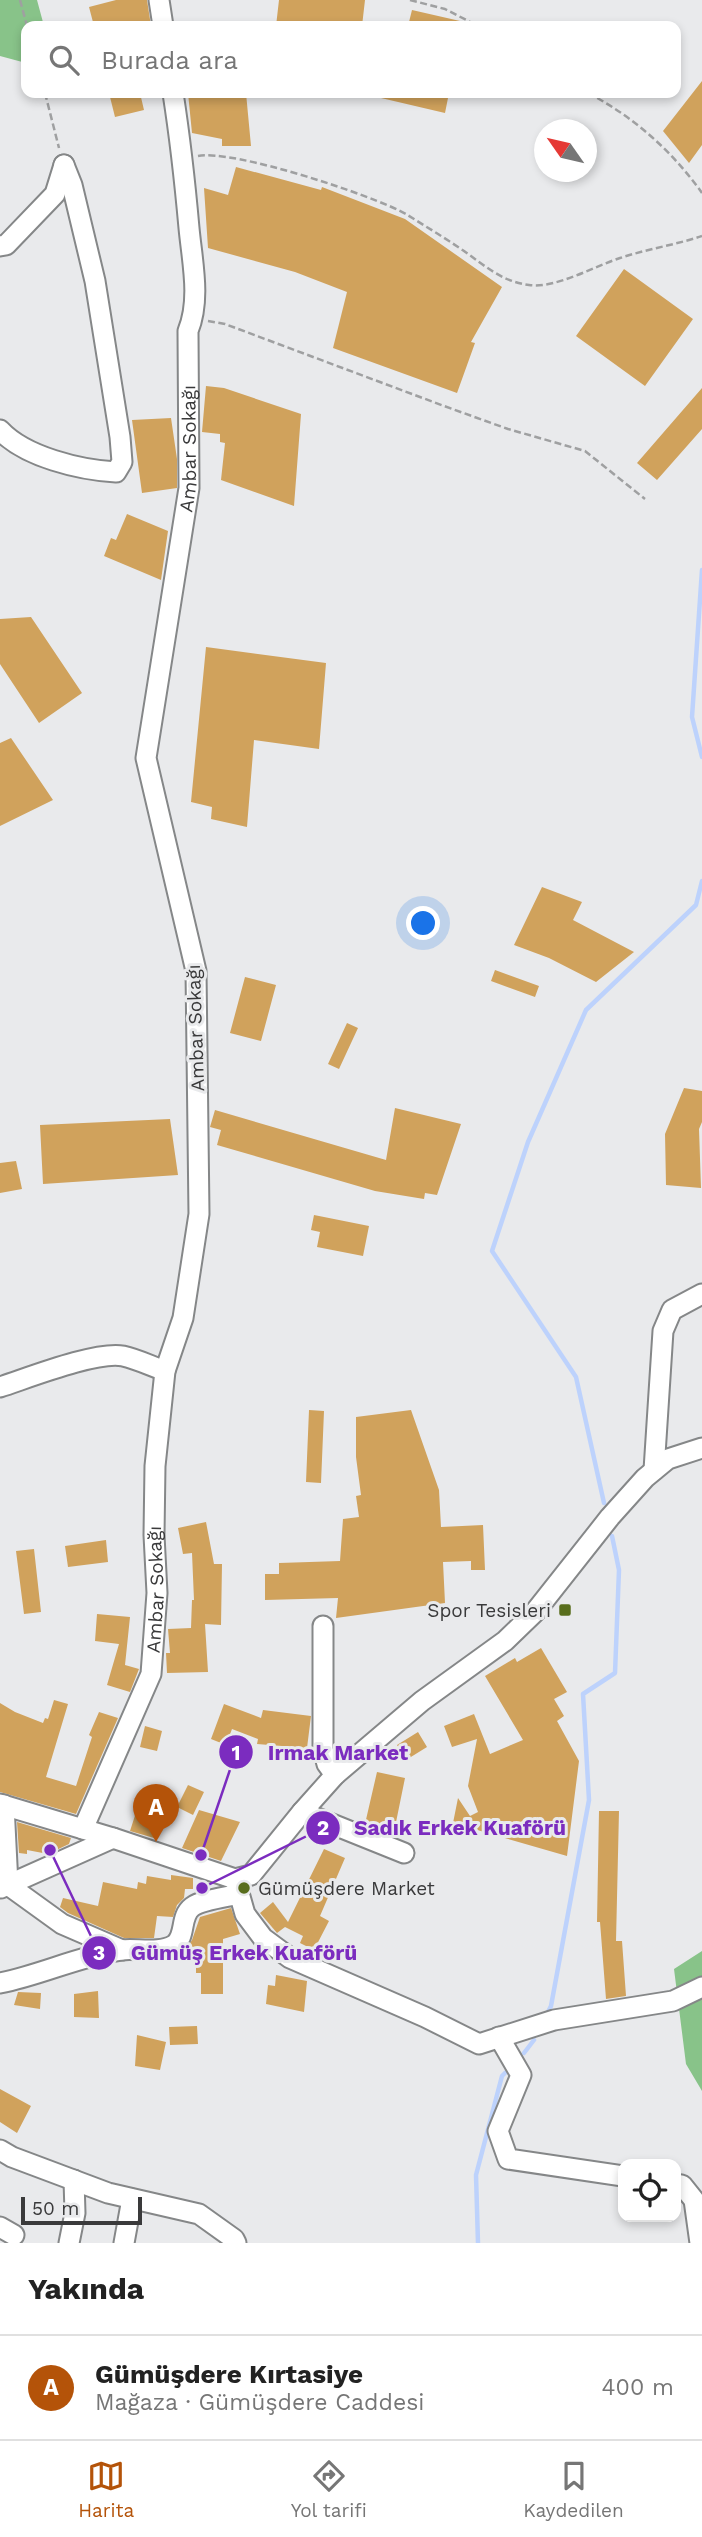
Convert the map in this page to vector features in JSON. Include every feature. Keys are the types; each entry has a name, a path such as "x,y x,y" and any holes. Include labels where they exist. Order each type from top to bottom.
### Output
{"street":[{"path":"159,0 162,21"},
{"name":"Ambar Sokağı","path":"83,1829 151,1674 157,1593 153,1535 155,1466 165,1371 183,1318 199,1214 196,971 146,758 189,488 188,331 193,319 195,286 183,158 174,98"},
{"path":"0,246 6,245 55,194 64,165"},
{"path":"0,430 6,437 29,451 89,471 116,472 122,462 95,281 72,185 64,165"},
{"path":"654,1471 663,1331 673,1310 702,1294"},
{"path":"0,1387 53,1368 105,1356 122,1356 165,1371"},
{"path":"0,1983 20,1979 66,1962 122,1950 162,1949 173,1946 180,1940 184,1918 194,1905 237,1886 251,1875 335,1775 422,1701 505,1641 535,1612 610,1517 654,1471 668,1459 702,1448"},
{"path":"323,1626 323,1749 327,1764 335,1775"},
{"path":"4,1887 2,1805 113,1839 237,1886"},
{"path":"302,1812 404,1853"},
{"path":"4,1887 113,1839"},
{"path":"237,1886 245,1914 263,1938 290,1958 425,2017 479,2044 554,2020 673,2001 702,1987"},
{"path":"4,1887 62,1924 122,1950"},
{"path":"499,2036 521,2075 498,2130 508,2159 618,2175"},
{"path":"0,2150 108,2193 199,2214 236,2243"},
{"path":"69,2243 75,2213 74,2180"},
{"path":"681,2185 694,2200 700,2243"},
{"path":"124,2243 132,2199"}],"path":[{"path":"20,0 26,21"},
{"path":"410,0 445,9 468,21"},
{"path":"46,98 64,165"},
{"path":"596,98 643,128 688,174 702,193"},
{"path":"183,158 211,153 353,192 403,213 462,249 506,281 532,286 559,281 623,257 673,246 702,236"},
{"path":"193,319 225,324 495,424 585,451 645,499"}],"green space":[{"path":"0,0 37,0 43,21 21,21 21,62 0,56"},
{"path":"702,1951 702,2091 686,2064 674,1969"}],"building":[{"path":"116,0 147,0 150,21 93,21 89,7"},
{"path":"279,0 365,0 363,21 277,21"},
{"path":"412,10 460,21 409,21"},
{"path":"702,81 702,145 689,163 663,131"},
{"path":"110,98 141,98 144,110 115,117"},
{"path":"188,98 246,98 251,146 222,146 222,139 192,133"},
{"path":"381,98 448,98 445,113"},
{"path":"236,167 321,190 322,187 405,219 502,287 471,342 475,343 457,393 333,348 347,292 295,272 208,248 204,188 228,195"},
{"path":"624,269 693,319 645,386 576,336"},
{"path":"206,386 224,388 301,414 294,506 221,480 225,443 220,442 220,434 202,432"},
{"path":"702,388 702,429 657,480 637,463"},
{"path":"171,418 177,459 177,488 142,493 132,420"},
{"path":"127,514 168,531 161,580 104,556 111,538 116,540"},
{"path":"31,617 82,693 39,723 0,664 0,619"},
{"path":"206,647 326,663 319,749 254,740 247,827 211,819 212,807 191,802"},
{"path":"11,738 53,800 0,826 0,743"},
{"path":"542,887 582,902 573,920 634,952 596,982 549,958 514,945"},
{"path":"495,970 539,986 535,997 491,981"},
{"path":"245,977 276,985 261,1041 230,1033"},
{"path":"347,1023 358,1028 339,1069 328,1064"},
{"path":"684,1088 702,1091 702,1122 699,1129 701,1188 666,1185 665,1134"},
{"path":"395,1108 461,1124 437,1195 425,1193 424,1199 375,1191 217,1145 221,1130 210,1127 215,1110 386,1160"},
{"path":"170,1119 178,1175 43,1184 40,1125"},
{"path":"16,1161 22,1189 0,1193 0,1163"},
{"path":"314,1215 369,1226 363,1256 317,1247 320,1232 311,1230"},
{"path":"309,1410 324,1411 321,1483 306,1482"},
{"path":"411,1410 439,1490 441,1527 483,1525 485,1570 471,1570 471,1561 443,1562 445,1603 336,1618 338,1598 265,1600 265,1574 279,1574 279,1563 340,1561 343,1519 359,1517 356,1496 361,1495 356,1457 356,1417"},
{"path":"206,1522 214,1564 222,1564 221,1625 205,1624 208,1672 167,1673 166,1653 170,1653 168,1629 191,1628 194,1600 192,1553 183,1554 178,1528"},
{"path":"106,1540 108,1562 68,1567 65,1546"},
{"path":"34,1549 41,1612 24,1614 16,1551"},
{"path":"97,1614 130,1617 125,1665 139,1669 130,1692 107,1685 119,1644 95,1641"},
{"path":"541,1648 567,1692 554,1699 564,1716 557,1721 579,1761 567,1856 453,1823 458,1798 470,1816 478,1812 468,1786 477,1739 452,1747 444,1726 474,1714 490,1754 523,1740 485,1676 515,1658 517,1662"},
{"path":"54,1700 68,1704 46,1777 76,1786 92,1737 89,1735 99,1712 118,1718 76,1814 0,1792 0,1703 43,1723 45,1718 48,1719"},
{"path":"224,1704 261,1718 263,1710 311,1716 307,1748 257,1744 258,1739 232,1729 226,1745 211,1739"},
{"path":"145,1726 162,1731 157,1751 140,1747"},
{"path":"418,1732 427,1747 406,1760 397,1745"},
{"path":"377,1772 405,1778 394,1832 365,1824"},
{"path":"188,1785 204,1792 193,1815 177,1807"},
{"path":"142,1794 167,1801 154,1838 130,1831"},
{"path":"199,1810 240,1822 221,1861 182,1848"},
{"path":"599,1811 619,1811 616,1941 622,1941 626,1996 606,1999 600,1922 597,1922"},
{"path":"17,1822 71,1838 69,1844 48,1854 27,1850 27,1854 19,1853"},
{"path":"324,1849 345,1858 320,1916 329,1921 314,1950 300,1943 303,1936 285,1927 277,1933 260,1913 273,1902 288,1922"},
{"path":"171,1875 193,1878 193,1889 185,1889 184,1898 177,1905 173,1917 157,1916 154,1938 124,1938 60,1907 63,1898 98,1906 103,1882 137,1889 138,1882 146,1884 147,1876 171,1880"},
{"path":"231,1908 240,1934 223,1939 223,1994 201,1994 201,1973 196,1973 196,1959 185,1959 185,1951 200,1917"},
{"path":"276,1975 307,1981 304,2012 266,2004 268,1985 275,1986"},
{"path":"98,1991 99,2018 74,2017 74,1994"},
{"path":"18,1992 41,1993 40,2009 14,2005"},
{"path":"197,2026 198,2044 170,2045 169,2027"},
{"path":"137,2035 166,2042 160,2070 135,2066"},
{"path":"0,2089 31,2106 17,2133 0,2122"}],"waterway":[{"path":"702,570 692,717 702,757"},
{"path":"604,1503 576,1377 492,1251 528,1142 586,1010 696,905 702,881"},
{"path":"548,2012 589,1800 583,1694 615,1673 619,1570 612,1536"},
{"path":"524,2053 534,2040"},
{"path":"478,2243 476,2175 505,2073"}],"place":[{"name":"Spor Tesisleri","path":"565,1610"},
{"name":"Gümüşdere Kırtasiye","path":"156,1842"},
{"name":"Gümüş Erkek Kuaförü","path":"50,1850"},
{"name":"Irmak Market","path":"201,1855"},
{"name":"Sadık Erkek Kuaförü","path":"202,1888"},
{"name":"Gümüşdere Market","path":"244,1888"}]}
